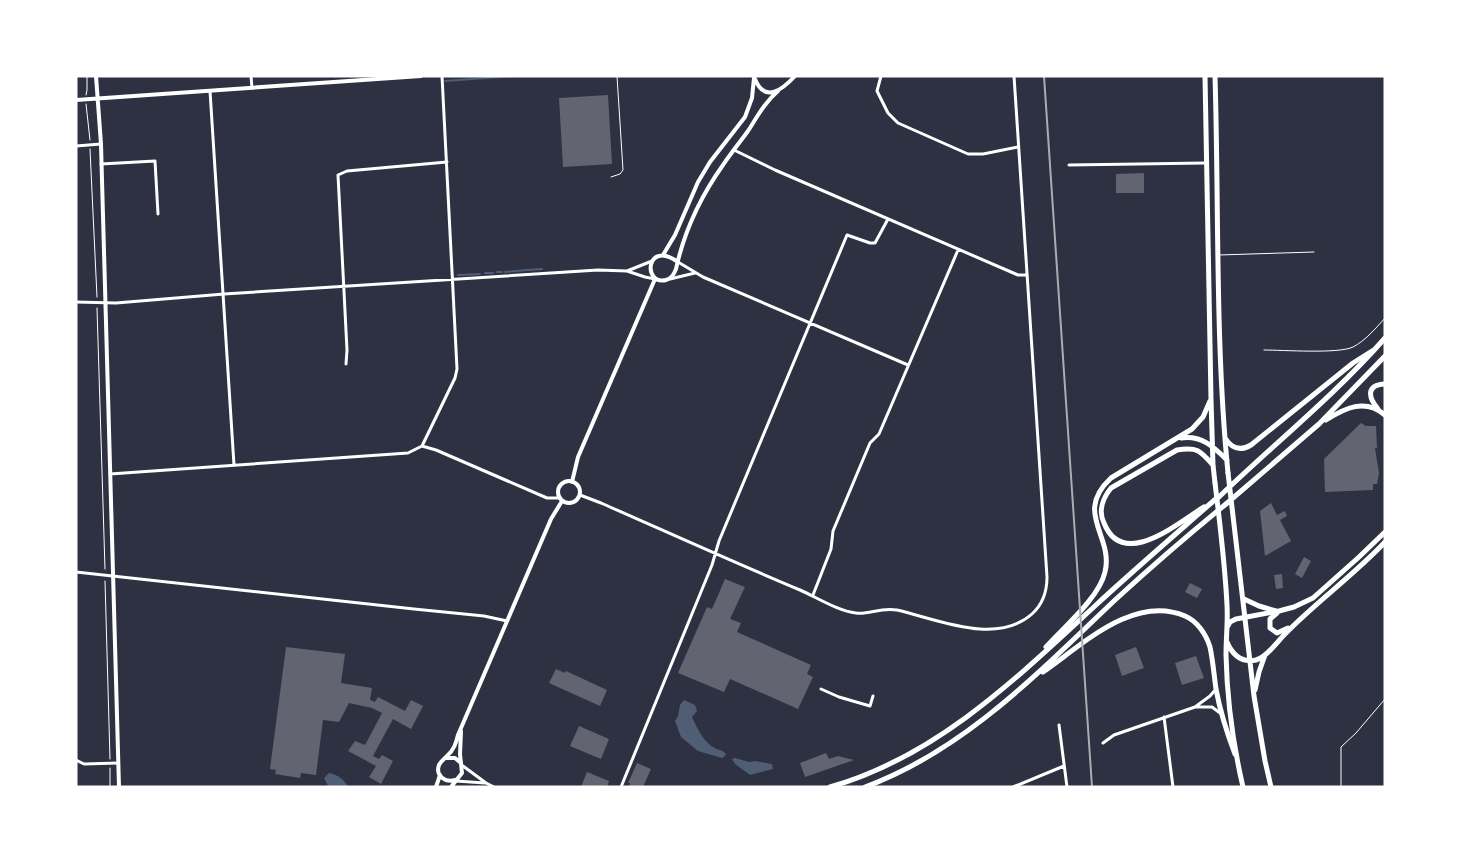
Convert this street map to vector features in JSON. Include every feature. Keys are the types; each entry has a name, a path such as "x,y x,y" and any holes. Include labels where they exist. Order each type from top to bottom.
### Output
{"main road":[{"path":"1204,76 1212,445 1227,606 1227,679 1237,761"},
{"path":"1215,76 1217,255 1225,438 1254,696 1271,787"},
{"path":"830,787 873,772 928,743 984,705 1219,497 1259,458 1333,393 1385,338"},
{"path":"1225,438 1228,443 1236,448 1246,448 1353,363 1376,348"},
{"path":"865,787 889,777 946,745 1001,706 1186,536 1319,424 1385,356"},
{"path":"1385,384 1378,384 1370,392 1372,402 1385,415"},
{"path":"1022,673 1096,592 1102,580 1107,559 1106,548 1094,514 1098,494 1104,485 1111,478 1178,439 1198,424 1211,399"},
{"path":"1319,424 1345,408 1362,405 1379,410"},
{"path":"1178,439 1197,438 1212,445 1227,460"},
{"path":"1213,465 1203,453 1196,449 1177,450 1111,488 1102,504 1102,521 1113,537 1120,542 1130,544 1142,543 1155,538 1219,497"},
{"path":"1227,629 1230,622 1294,607 1313,598 1385,532"},
{"path":"1226,639 1234,655 1239,659 1258,660 1385,542"},
{"path":"1244,599 1264,608 1279,611"},
{"path":"1029,682 1116,622 1140,612 1155,610 1190,618 1200,628 1210,647 1221,713 1237,761 1243,787"},
{"path":"1279,611 1270,619 1269,626 1272,630 1280,633 1294,625"},
{"path":"1254,696 1265,654"}],"street":[{"path":"96,76 101,144 120,787"},
{"path":"251,76 252,88"},
{"path":"76,100 422,76"},
{"path":"110,474 408,453 422,446 457,373 442,76"},
{"path":"787,85 790,76"},
{"path":"669,279 675,273 683,241 696,212 722,166 768,100 795,76"},
{"path":"880,76 877,91 888,113 898,122 968,154 982,154 1018,147"},
{"path":"580,495 856,613 883,608 963,627 984,629 1008,627 1026,619 1036,611 1043,600 1047,588 1014,76"},
{"path":"754,77 757,84 764,90 770,92 778,91"},
{"path":"626,271 662,255 675,235 698,182 710,162 745,117 752,98 754,77"},
{"path":"210,91 234,465"},
{"path":"76,146 101,144"},
{"path":"734,150 958,250 1018,275 1026,275"},
{"path":"101,164 155,161 158,214"},
{"path":"346,364 347,350 338,175 347,171 447,162"},
{"path":"1069,165 1205,164"},
{"path":"621,787 709,572 719,541 847,235 870,244 875,243 888,219"},
{"path":"812,595 831,549 833,531 870,443 879,434 958,250"},
{"path":"662,255 670,257 696,273 810,324 908,365"},
{"path":"652,261 651,272 655,279"},
{"path":"76,302 105,302 598,270 626,271 660,280 696,273"},
{"path":"572,482 578,457 655,279"},
{"path":"422,446 436,450 547,498 561,500 573,503 580,495 580,488 572,482 565,482 558,491 561,500 507,621 455,746 439,766 440,775 436,787"},
{"path":"76,572 414,610 484,616 507,621"},
{"path":"1103,744 1114,735 1195,707 1210,696 1216,688"},
{"path":"821,689 839,697 870,706 873,696"},
{"path":"1195,707 1212,708 1221,713"},
{"path":"1164,717 1173,787"},
{"path":"1059,725 1067,787"},
{"path":"451,787 461,776 461,731"},
{"path":"446,758 456,758 486,783 494,787"},
{"path":"76,760 84,764 119,763"},
{"path":"1013,787 1064,766"},
{"path":"440,775 447,781 486,783"}],"lane":[{"path":"611,176 620,174 623,170 616,76"},
{"path":"1217,255 1314,252"},
{"path":"1264,350 1338,350 1351,348 1361,343 1385,318"}],"path":[{"path":"86,94 87,76"},
{"path":"86,106 90,145 96,298"},
{"path":"87,112 91,111"},
{"path":"97,305 105,571"},
{"path":"105,578 110,760"},
{"path":"105,586 110,586"},
{"path":"1341,787 1341,747 1385,700"},
{"path":"110,767 110,787"}],"water":[{"path":"684,700 695,705 697,711 692,717 704,739 711,746 725,752 725,756 722,758 698,751 681,737 675,721 680,705"},
{"path":"735,758 749,762 755,761 772,764 773,769 750,775 735,764 732,759"},
{"path":"329,773 340,778 348,787 328,786 324,778"}],"building":[{"path":"608,95 612,164 563,167 559,98"},
{"path":"1144,173 1144,193 1116,193 1116,174"},
{"path":"1361,423 1366,426 1376,426 1377,448 1375,448 1379,473 1377,484 1373,484 1373,490 1325,492 1324,459"},
{"path":"1271,503 1277,515 1285,511 1287,516 1280,520 1291,541 1265,556 1260,511"},
{"path":"1304,557 1311,561 1302,578 1295,574"},
{"path":"1282,574 1283,588 1276,589 1274,575"},
{"path":"725,579 745,587 730,619 741,623 737,632 811,665 807,674 813,677 798,709 730,679 724,692 678,673 707,607 712,609"},
{"path":"1190,583 1202,589 1197,598 1185,592"},
{"path":"286,647 345,654 341,683 372,688 370,700 375,702 378,697 405,711 411,700 423,706 411,729 393,719 373,756 379,759 382,755 393,761 381,784 369,777 376,766 348,751 355,741 365,745 382,713 372,708 349,703 339,722 323,720 316,775 301,773 300,778 275,774 276,770 270,769"},
{"path":"1136,647 1144,668 1122,676 1115,655"},
{"path":"1196,656 1204,678 1182,685 1175,663"},
{"path":"556,669 565,673 566,671 607,690 600,706 549,683"},
{"path":"579,726 609,739 601,759 570,746"},
{"path":"826,753 829,759 838,756 854,760 805,777 800,763"},
{"path":"637,763 651,769 643,787 629,787 630,783 628,783"},
{"path":"587,772 609,781 607,787 581,787"}],"waterway":[{"path":"445,81 515,76"},
{"path":"528,270 542,269"},
{"path":"505,272 527,270"},
{"path":"497,272 502,272"},
{"path":"485,273 493,273"},
{"path":"458,275 480,274"}],"railway":[{"path":"1044,76 1092,787"}]}
